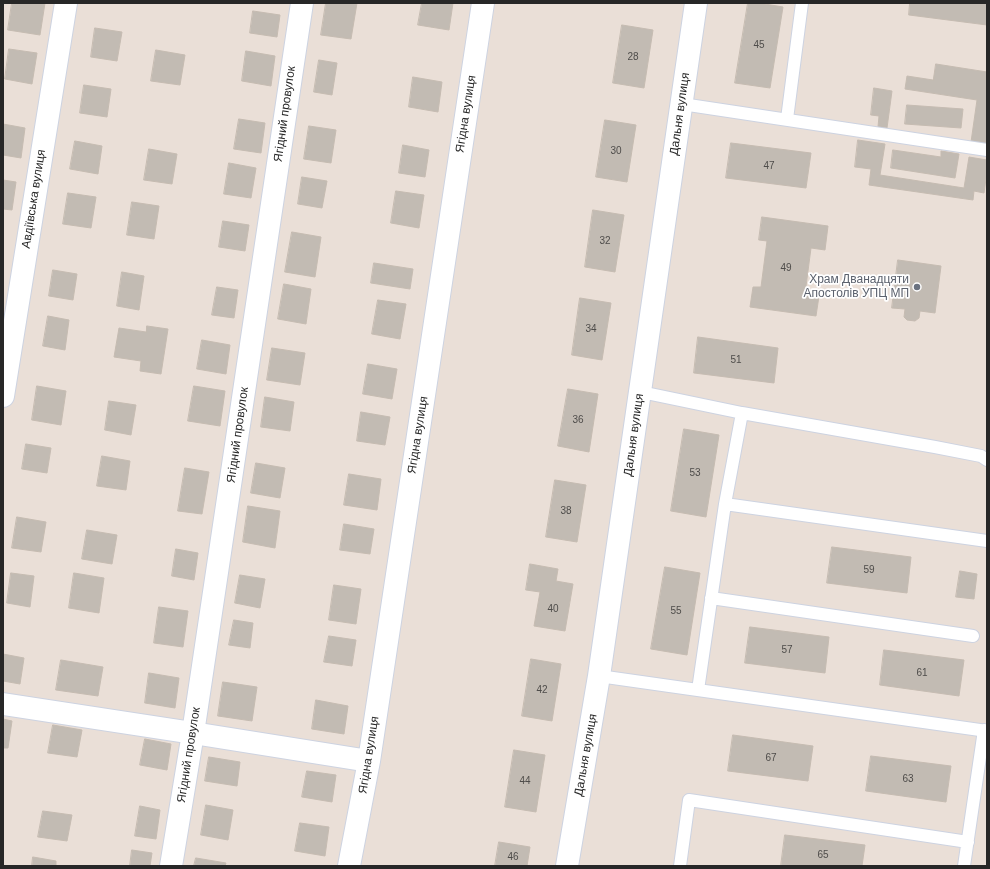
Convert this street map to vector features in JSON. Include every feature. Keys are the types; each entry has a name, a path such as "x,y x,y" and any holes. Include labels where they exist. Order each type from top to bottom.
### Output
{"street":[{"name":"Авдіївська вулиця","path":"3,396 66,3"},
{"name":"Ягідний провулок","path":"171,866 193,733 302,3"},
{"name":"Ягідна вулиця","path":"349,866 369,761 483,3"},
{"name":"Дальня вулиця","path":"567,866 599,676 696,3"},
{"path":"3,704 369,761"}],"lane":[{"path":"787,119 802,3"},
{"path":"682,104 987,150"},
{"path":"641,392 742,413 935,446 981,456 987,460"},
{"path":"698,690 725,504 742,413"},
{"path":"725,504 987,541"},
{"path":"711,598 973,636"},
{"path":"599,676 985,730 964,866"},
{"path":"680,866 689,800 968,842"}],"building":[{"path":"12,3 45,3 40,35 8,30"},
{"path":"326,3 357,3 351,39 321,35"},
{"path":"422,3 453,3 449,30 418,25"},
{"path":"748,3 759,3 783,7 770,88 735,83"},
{"path":"910,3 987,3 987,25 909,15"},
{"path":"253,11 280,15 277,37 250,33"},
{"path":"622,25 653,30 644,88 613,83"},
{"path":"95,28 122,32 117,61 91,57"},
{"path":"9,49 37,53 32,84 5,79"},
{"path":"156,50 185,55 180,85 151,81"},
{"path":"246,51 275,56 271,86 242,81"},
{"path":"319,60 337,63 332,95 314,92"},
{"path":"936,64 987,72 987,144 971,142 977,100 905,89 907,76 933,80"},
{"path":"413,77 442,82 438,112 409,107"},
{"path":"84,85 111,89 107,117 80,113"},
{"path":"874,88 892,91 887,128 878,127 879,116 871,115"},
{"path":"907,105 963,109 961,128 905,124"},
{"path":"239,119 265,123 261,153 234,149"},
{"path":"605,120 636,125 627,182 596,177"},
{"path":"3,124 25,128 21,158 3,155"},
{"path":"309,126 336,130 331,163 304,159"},
{"path":"858,140 885,144 880,175 964,188 969,157 987,160 984,193 974,191 973,200 869,185 871,169 855,167"},
{"path":"75,141 102,146 98,174 70,169"},
{"path":"731,143 811,153 806,188 726,178"},
{"path":"403,145 429,150 425,177 399,173"},
{"path":"149,149 177,154 172,184 144,180"},
{"path":"893,150 941,157 941,151 959,154 955,178 891,168"},
{"path":"229,163 256,168 251,198 224,194"},
{"path":"302,177 327,181 322,208 298,204"},
{"path":"3,180 16,182 12,210 3,209"},
{"path":"396,191 424,195 419,228 391,223"},
{"path":"68,193 96,197 91,228 63,224"},
{"path":"132,202 159,206 154,239 127,235"},
{"path":"593,210 624,215 615,272 585,267"},
{"path":"762,217 828,226 825,250 811,248 805,294 819,296 816,316 750,307 753,287 761,287 767,241 759,240"},
{"path":"223,221 249,225 245,251 219,247"},
{"path":"292,232 321,237 315,277 285,272"},
{"name":"Храм Дванадцяти Апостолів УПЦ МП","path":"898,260 941,266 935,313 920,311 919,318 915,321 907,320 904,317 905,309 892,308"},
{"path":"374,263 413,269 410,289 371,283"},
{"path":"53,270 77,274 73,300 49,296"},
{"path":"122,272 144,276 139,310 117,306"},
{"path":"284,284 311,289 306,324 278,319"},
{"path":"217,287 238,290 234,318 212,315"},
{"path":"580,298 611,303 602,360 572,355"},
{"path":"378,300 406,304 400,339 372,334"},
{"path":"48,316 69,320 65,350 43,346"},
{"path":"147,326 168,329 161,374 140,371 141,361 114,357 119,328 146,332"},
{"path":"698,337 778,348 774,383 694,373"},
{"path":"202,340 230,345 226,374 197,369"},
{"path":"272,348 305,353 300,385 267,380"},
{"path":"368,364 397,369 392,399 363,394"},
{"path":"37,386 66,391 61,425 32,420"},
{"path":"194,386 225,391 220,426 188,421"},
{"path":"568,389 598,394 589,452 558,446"},
{"path":"265,397 294,402 290,431 261,427"},
{"path":"109,401 136,405 131,435 105,430"},
{"path":"361,412 390,417 385,445 357,441"},
{"path":"684,429 719,435 706,517 671,511"},
{"path":"26,444 51,448 47,473 22,469"},
{"path":"102,456 130,461 126,490 97,486"},
{"path":"256,463 285,468 280,498 251,493"},
{"path":"185,468 209,472 202,514 178,511"},
{"path":"349,474 381,479 377,510 344,505"},
{"path":"555,480 586,485 577,542 546,537"},
{"path":"248,506 280,511 275,548 243,542"},
{"path":"17,517 46,522 41,552 12,548"},
{"path":"344,524 374,529 370,554 340,550"},
{"path":"87,530 117,535 112,564 82,559"},
{"path":"832,547 911,557 907,593 827,583"},
{"path":"176,549 198,553 194,580 172,576"},
{"path":"530,564 558,569 556,581 573,584 565,631 534,626 540,592 526,590"},
{"path":"665,567 700,573 687,655 651,649"},
{"path":"960,571 977,574 974,599 956,597"},
{"path":"11,573 34,576 30,607 7,603"},
{"path":"74,573 104,578 99,613 69,608"},
{"path":"240,575 265,579 260,608 235,603"},
{"path":"334,585 361,589 356,624 329,620"},
{"path":"159,607 188,611 183,647 154,643"},
{"path":"234,620 253,623 250,648 229,645"},
{"path":"750,627 829,637 825,673 745,663"},
{"path":"329,636 356,640 352,666 324,662"},
{"path":"884,650 964,660 959,696 880,685"},
{"path":"3,654 24,658 20,684 3,681"},
{"path":"531,659 561,664 552,721 522,716"},
{"path":"61,660 103,667 98,696 56,690"},
{"path":"149,673 179,678 175,708 145,703"},
{"path":"223,682 257,687 252,721 218,716"},
{"path":"316,700 348,706 344,734 312,729"},
{"path":"3,719 12,721 8,748 3,748"},
{"path":"53,725 82,730 77,757 48,753"},
{"path":"733,735 813,746 808,781 728,771"},
{"path":"145,739 171,744 167,770 140,765"},
{"path":"514,750 545,755 536,812 505,807"},
{"path":"871,756 951,766 946,802 866,791"},
{"path":"209,757 240,762 237,786 205,781"},
{"path":"307,771 336,775 332,802 302,797"},
{"path":"206,805 233,810 228,840 201,835"},
{"path":"140,806 160,810 156,839 135,836"},
{"path":"43,811 72,815 67,841 38,837"},
{"path":"300,823 329,827 325,856 295,851"},
{"path":"785,835 865,845 862,866 781,866"},
{"path":"499,842 530,847 527,866 495,866"},
{"path":"132,850 152,853 150,866 130,866"},
{"path":"33,857 56,861 56,866 32,866"},
{"path":"196,858 226,863 225,866 194,866"}],"place":[{"name":"Храм Дванадцяти Апостолів УПЦ МП","path":"917,287"}]}
